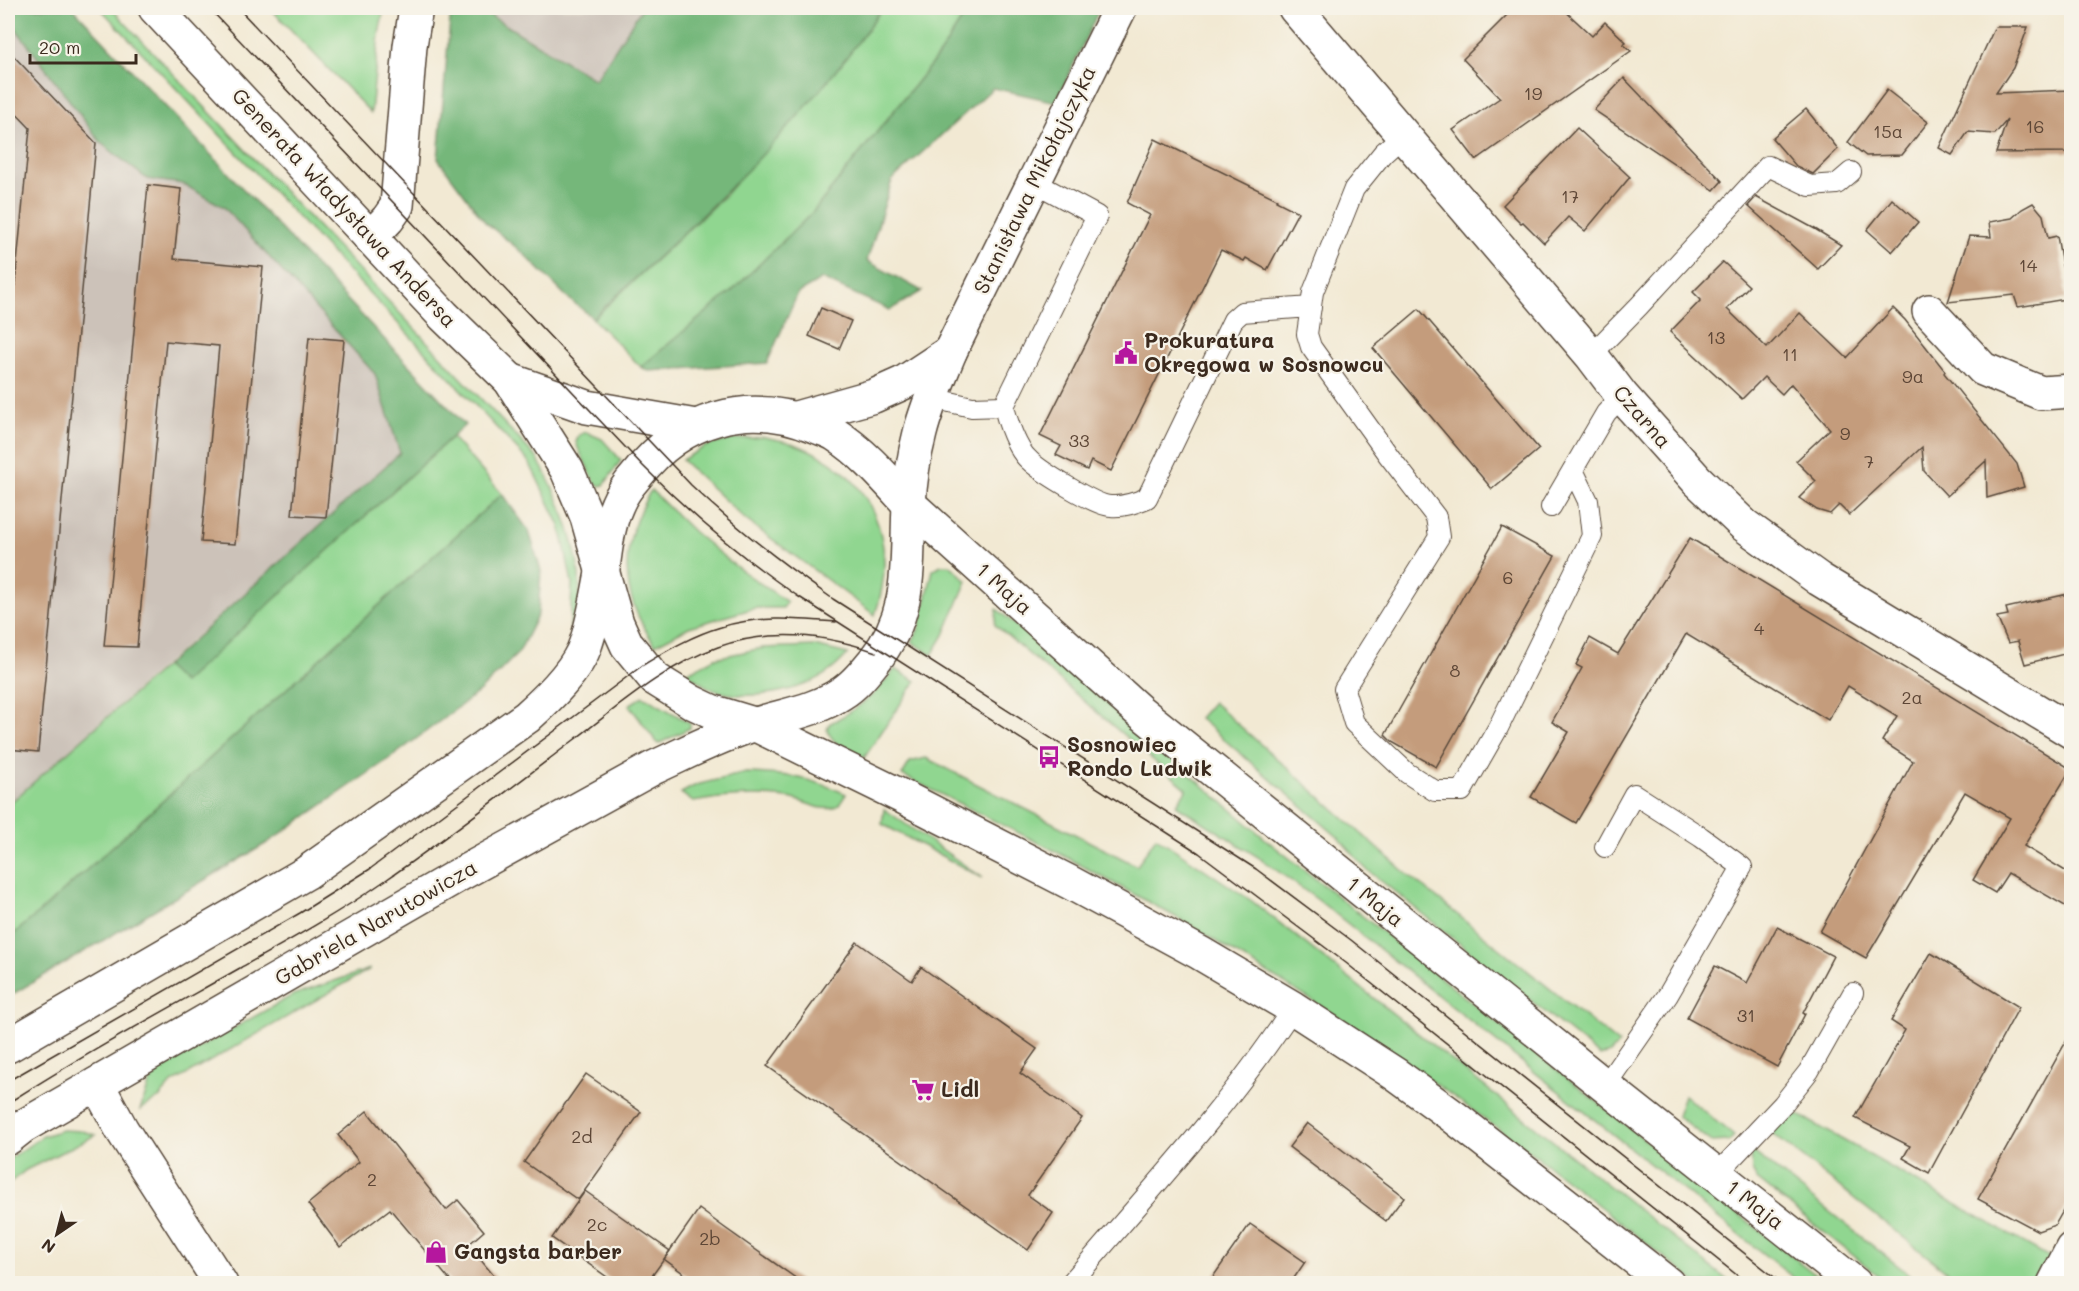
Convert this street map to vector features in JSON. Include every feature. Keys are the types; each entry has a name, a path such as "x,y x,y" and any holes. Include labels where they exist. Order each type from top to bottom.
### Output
{"main road":[{"name":"Generała Władysława Andersa","path":"155,8 444,316 510,380 567,470 587,517 617,623 627,645 655,679 673,692 711,711 754,724"},
{"path":"370,238 397,206 410,46 416,8"},
{"name":"Stanisława Mikołajczyka","path":"909,504 920,433 950,352 1120,8"},
{"name":"Czarna","path":"1295,8 1591,355 1622,396 1697,480 1744,525 1819,579 2072,732"},
{"path":"1929,311 1983,369 2041,393 2072,391"},
{"path":"8,1046 306,873 527,717 553,694 586,645 608,535 617,505 629,485 658,450 696,426 720,416 770,413 796,418 874,396 903,383 950,352"},
{"name":"Generała Władysława Andersa","path":"510,380 587,407 696,426"},
{"name":"1 Maja","path":"796,418 835,434 874,466 909,504 1138,710 1855,1284"},
{"name":"Gabriela Narutowicza","path":"8,1138 22,1127 457,876 653,768 754,724 818,706 843,692 864,674 883,650 903,606 907,574 909,504"},
{"path":"754,724 1069,882 1200,953 1293,1008 1386,1068 1454,1117 1668,1284"},
{"path":"97,1084 122,1130 221,1284"},
{"path":"2054,1284 2072,1249"}],"lane":[{"path":"1404,134 1383,153 1354,189 1313,292 1307,334 1311,347 1436,517 1439,537 1344,689 1354,723 1407,773 1435,790 1462,791 1498,728 1592,536 1588,501 1573,470"},
{"path":"1591,355 1768,166 1810,186 1836,184 1851,172"},
{"path":"1034,182 1097,216 1004,406 1007,422 1028,460 1070,488 1108,507 1131,505 1147,498 1233,320 1242,312 1311,307"},
{"path":"1551,507 1606,413 1622,396"},
{"path":"932,398 972,407 1004,406"},
{"path":"1605,847 1634,794 1701,837 1742,867 1668,995 1605,1086"},
{"path":"1716,1175 1784,1104 1809,1071 1853,993"},
{"path":"1070,1284 1203,1128 1262,1053 1293,1008"}],"shaded area":[{"path":"478,8 642,8 595,80"},
{"path":"8,18 101,143 147,179 183,184 224,207 375,374 400,453 8,805"}],"green space":[{"path":"8,8 73,8 465,425 183,683 165,666 400,453 375,374 224,207 183,184 147,179 101,143 8,18"},
{"path":"100,8 111,8 537,458 562,509 578,565 579,602 570,629 572,583 560,526 529,462"},
{"path":"270,8 384,8 371,113"},
{"path":"451,8 478,8 595,80 642,8 882,8 818,93 783,133 709,209 593,318 568,298 523,253 485,222 438,159"},
{"path":"882,8 969,8 941,52 813,212 732,291 641,367 593,319 725,195 868,29"},
{"path":"969,8 1100,8 1056,102 993,88 892,180 867,261 922,291 890,310 822,279 798,293 767,363 649,371 641,367 732,291 813,212 941,52"},
{"path":"586,432 602,439 621,460 604,485 599,486 594,481 578,448 576,442 579,435"},
{"path":"452,437 502,494 8,939 8,805 165,666 183,682"},
{"path":"765,437 793,444 823,457 844,473 861,492 874,513 881,536 884,561 882,588 875,615 746,520 682,460 706,446 734,439"},
{"path":"651,490 694,532 734,565 787,602 783,608 755,608 689,627 655,645 634,606 627,568 628,549 633,530 640,510"},
{"path":"502,494 529,531 541,571 538,614 519,652 480,691 396,754 267,843 8,997 8,939"},
{"path":"941,565 950,565 967,581 944,635 932,655 912,642 919,628 933,570"},
{"path":"997,609 1269,842 1826,1283 1800,1283 1318,900 1258,857 1176,805 1187,789 995,625"},
{"path":"814,646 848,654 819,678 775,693 743,695 714,690 686,673 715,658 763,648"},
{"path":"895,669 916,681 864,758 838,744 827,730 829,724 866,701"},
{"path":"643,696 690,723 690,728 658,744 629,705"},
{"path":"1213,702 1408,875 1619,1044 1610,1053 1600,1056 1365,868 1339,838 1199,718"},
{"path":"926,758 1137,866 1156,837 1252,901 1731,1283 1697,1283 1532,1153 1366,1034 1183,921 1053,850 902,775 910,762"},
{"path":"745,773 797,778 846,794 838,806 828,809 793,799 764,796 728,797 693,802 681,793 696,785"},
{"path":"884,809 983,878 882,824"},
{"path":"370,969 172,1083 159,1098 140,1110 150,1082 161,1069 293,995"},
{"path":"1684,1095 1734,1136 1729,1141 1711,1142 1677,1116"},
{"path":"1790,1110 2051,1258 2038,1283 1961,1283 1769,1131"},
{"path":"62,1130 82,1131 96,1135 26,1170 8,1184 8,1160 43,1136"},
{"path":"1751,1150 1920,1283 1888,1283 1757,1179 1752,1170"}],"building":[{"path":"1514,8 1562,8 1592,36 1605,22 1626,42 1623,44 1631,51 1476,160 1453,130 1500,98 1463,59"},
{"path":"1995,27 2028,27 2013,68 1996,93 2072,90 2072,152 1996,153 2007,120 1995,134 1968,132 1952,155 1939,148"},
{"path":"8,50 96,143 38,752 8,749 8,357 30,128 8,105"},
{"path":"1624,78 1722,181 1714,190 1594,110"},
{"path":"1887,90 1928,122 1902,155 1866,156 1848,142"},
{"path":"1806,109 1838,149 1813,174 1796,166 1772,138"},
{"path":"1577,128 1630,177 1585,231 1568,217 1544,243 1503,205"},
{"name":"Prokuratura Okręgowa w Sosnowcu","path":"1155,139 1277,199 1276,201 1298,212 1267,270 1246,258 1244,261 1221,250 1111,471 1091,461 1087,470 1056,455 1061,446 1040,436 1150,215 1127,203"},
{"path":"148,185 181,189 174,259 263,267 235,544 201,542 219,346 166,341 137,647 104,646"},
{"path":"1756,197 1841,245 1818,269 1748,206"},
{"path":"1892,199 1918,222 1892,252 1867,230"},
{"path":"2033,203 2043,215 2048,238 2057,236 2066,286 2064,286 2066,299 2018,307 2014,295 1948,302 1969,236 1991,237 1989,222 2012,218"},
{"path":"1723,262 1749,286 1727,309 1767,348 1800,313 1847,358 1893,308 1905,320 2017,464 2024,487 1987,498 1986,461 1947,496 1924,471 1922,447 1849,515 1839,505 1830,514 1817,510 1799,498 1816,481 1796,461 1830,429 1791,384 1782,394 1764,377 1742,399 1670,332 1701,300 1693,292"},
{"path":"821,308 851,321 839,349 809,336"},
{"path":"1419,309 1539,449 1492,489 1373,348"},
{"path":"309,337 344,340 326,517 292,515"},
{"path":"1502,527 1555,556 1436,767 1392,742 1385,735"},
{"path":"1690,538 2071,769 2024,846 2072,875 2072,910 2008,873 1995,893 1973,880 2010,818 1965,792 1866,958 1820,932 1913,761 1882,741 1897,716 1848,686 1828,720 1686,634 1576,823 1531,797 1569,732 1552,722 1582,668 1576,665 1590,638 1618,654"},
{"path":"2072,593 2072,652 2025,664 2018,641 2008,643 1997,617 2008,615 2006,608"},
{"path":"1777,927 1833,956 1777,1067 1687,1018 1715,966 1747,983"},
{"name":"Lidl","path":"857,942 912,981 921,967 1037,1049 1020,1073 1082,1118 1028,1195 1053,1213 1028,1250 767,1066"},
{"path":"1931,953 2019,1007 1929,1173 1903,1158 1910,1146 1855,1118 1905,1030 1891,1021"},
{"path":"2072,1031 2072,1195 2055,1225 2038,1231 1978,1199"},
{"path":"586,1074 641,1112 578,1200 524,1162"},
{"path":"367,1111 446,1210 458,1200 484,1231 468,1245 501,1284 453,1284 390,1209 340,1247 308,1204 359,1162 338,1135"},
{"path":"1307,1123 1404,1197 1386,1221 1289,1147"},
{"path":"585,1191 670,1251 646,1284 617,1284 552,1238"},
{"path":"699,1209 804,1284 698,1284 664,1259"},
{"path":"1250,1224 1305,1262 1290,1284 1208,1284"}],"tram line":[{"path":"209,8 643,466 716,534 796,595 1199,853 1346,963 1748,1284"},
{"path":"238,8 691,485 742,530 833,599 1256,869 1351,940 1783,1284"},
{"path":"8,1081 300,913 370,869 643,665 671,648 711,630 735,623 764,619 836,622"},
{"path":"8,1103 366,894 455,830 625,701 661,676 698,655 738,641 778,635 817,637 876,652"}],"place":[{"name":"Prokuratura Okręgowa w Sosnowcu","path":"1126,353"},
{"name":"Sosnowiec Rondo Ludwik","path":"1049,757"},
{"name":"Lidl","path":"923,1090"},
{"name":"Gangsta barber","path":"436,1252"}]}
